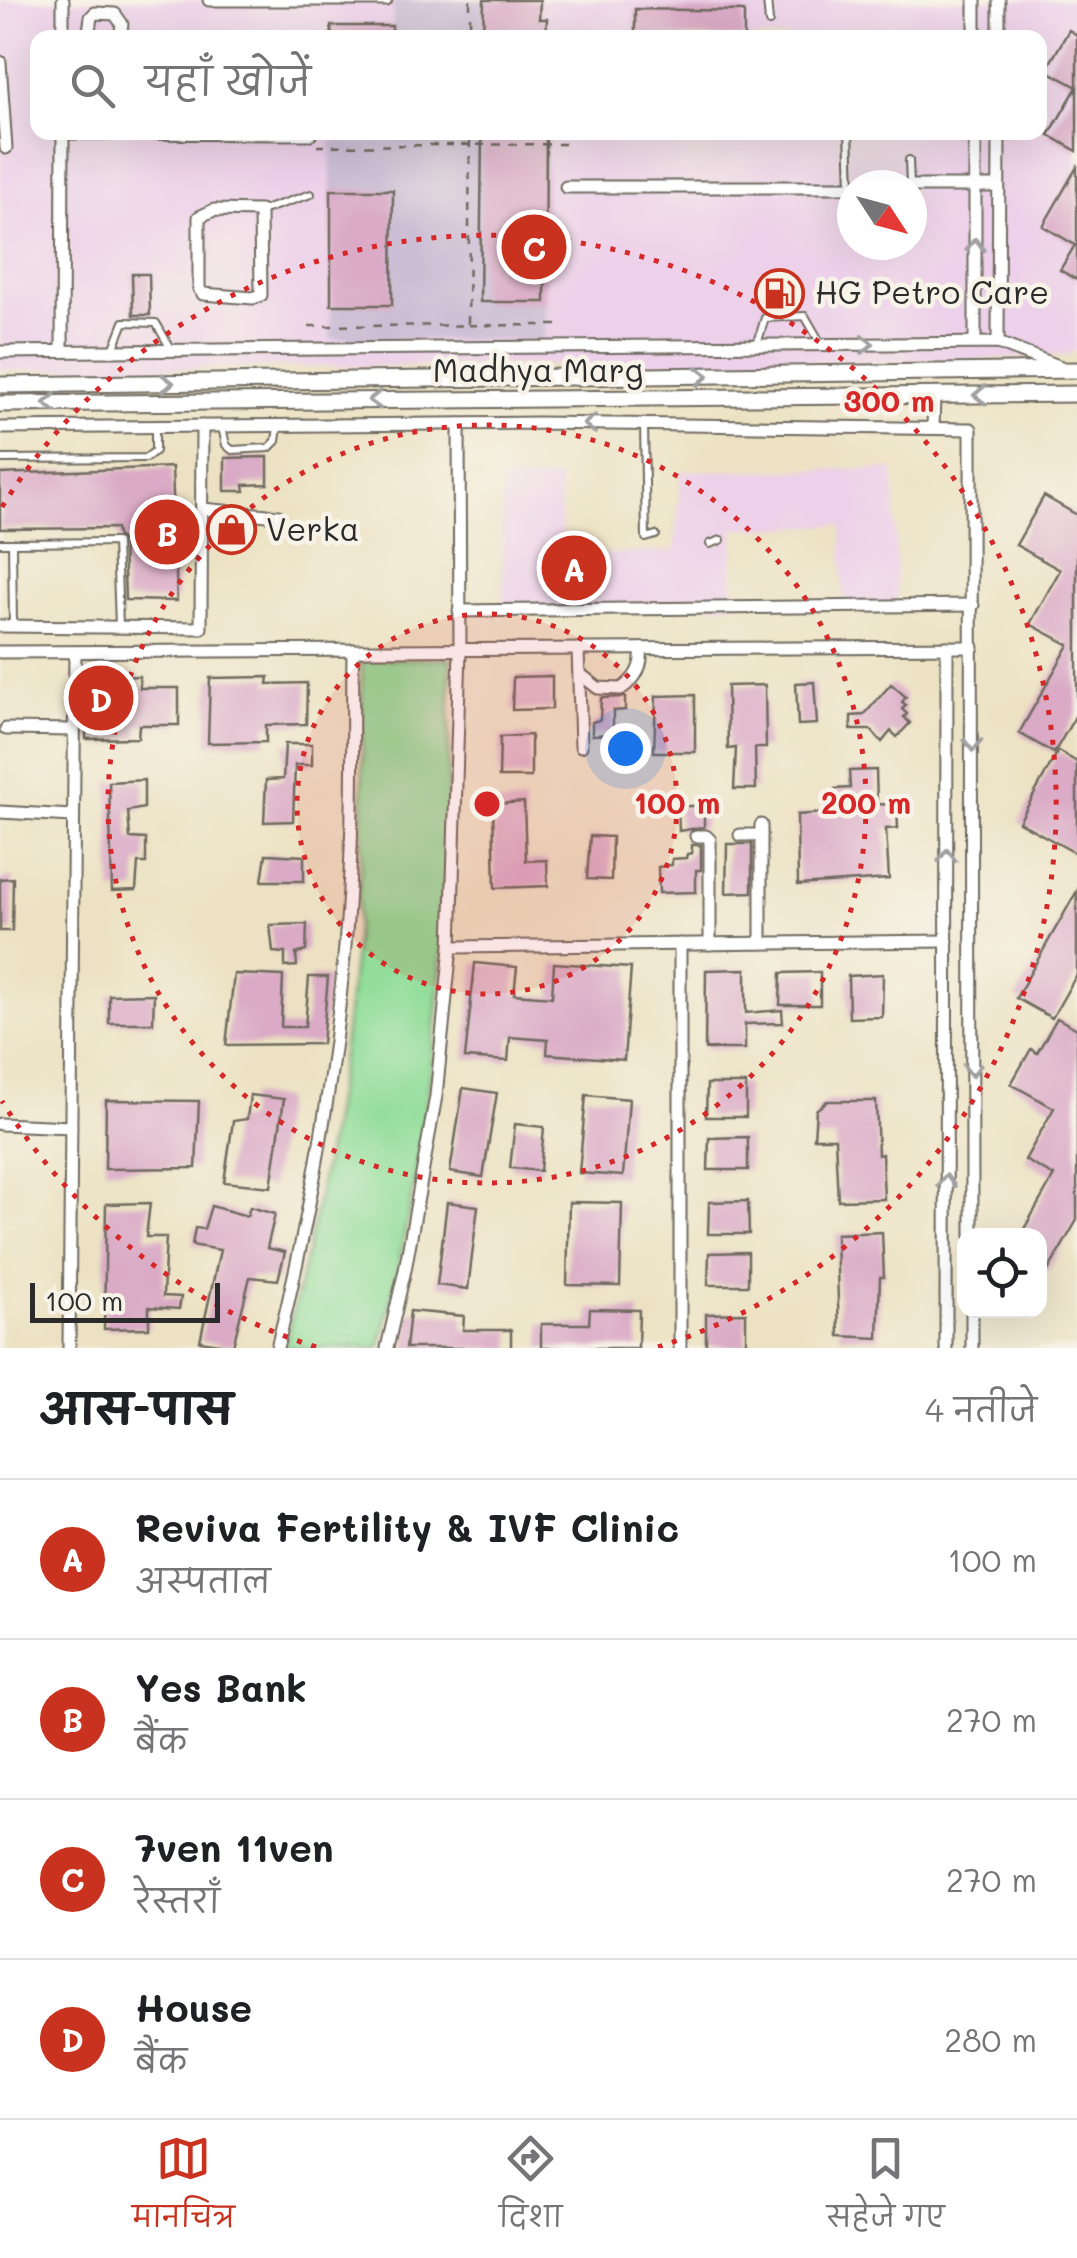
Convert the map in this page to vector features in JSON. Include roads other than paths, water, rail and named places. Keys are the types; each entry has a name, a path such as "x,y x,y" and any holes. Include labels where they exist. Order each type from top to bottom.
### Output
{"main road":[{"name":"Madhya Marg","path":"0,385 1073,370"},
{"name":"Madhya Marg","path":"0,404 1077,394"}],"street":[{"path":"63,0 63,30"},
{"path":"209,0 386,0"},
{"path":"976,0 976,30"},
{"path":"999,0 999,30"},
{"path":"90,30 95,13 115,14 121,30"},
{"path":"0,62 6,148"},
{"path":"62,352 63,140"},
{"path":"975,140 975,343"},
{"path":"998,140 998,343"},
{"path":"927,186 998,186"},
{"path":"566,188 837,188"},
{"path":"214,210 260,211 261,295 253,298 203,294 199,288 200,217 214,210"},
{"path":"0,352 998,343 1073,370"},
{"path":"932,427 934,397"},
{"path":"387,1348 436,1096 451,947 460,650 459,424"},
{"path":"0,428 644,424 972,429 972,1228"},
{"path":"6,626 201,628 202,426"},
{"path":"202,509 279,516"},
{"path":"460,610 973,605"},
{"path":"946,1348 947,647"},
{"path":"0,652 973,647"},
{"path":"578,649 581,746"},
{"path":"580,674 598,688 621,688 636,675 642,662 641,649"},
{"path":"278,1348 324,1126 341,986 350,872 354,650"},
{"path":"69,1348 75,652"},
{"path":"6,729 74,730"},
{"path":"0,812 74,816"},
{"path":"740,835 761,830 761,943"},
{"path":"696,836 710,840 710,944"},
{"path":"451,947 946,940"},
{"path":"680,944 680,1348"},
{"path":"0,1124 71,1126"},
{"path":"972,1318 972,1348"}],"lane":[{"path":"767,0 769,22"},
{"path":"849,140 851,170"},
{"path":"909,160 910,170"},
{"path":"260,211 311,194"},
{"path":"756,345 765,318 804,316 822,344"},
{"path":"113,351 124,322 156,322 172,350"},
{"path":"644,424 646,538 654,538"},
{"path":"0,459 146,458 155,451 155,426"},
{"path":"222,426 226,445 232,450 268,448 276,441 279,426"},
{"path":"0,542 116,542 119,627"},
{"path":"6,626 12,543"}],"place":[{"name":"7ven 11ven","path":"534,247"},
{"name":"HG Petro Care","path":"780,293"},
{"name":"Verka","path":"231,530"},
{"name":"Yes Bank","path":"167,532"},
{"name":"Reviva Fertility & IVF Clinic","path":"574,568"},
{"name":"House","path":"101,698"}]}
